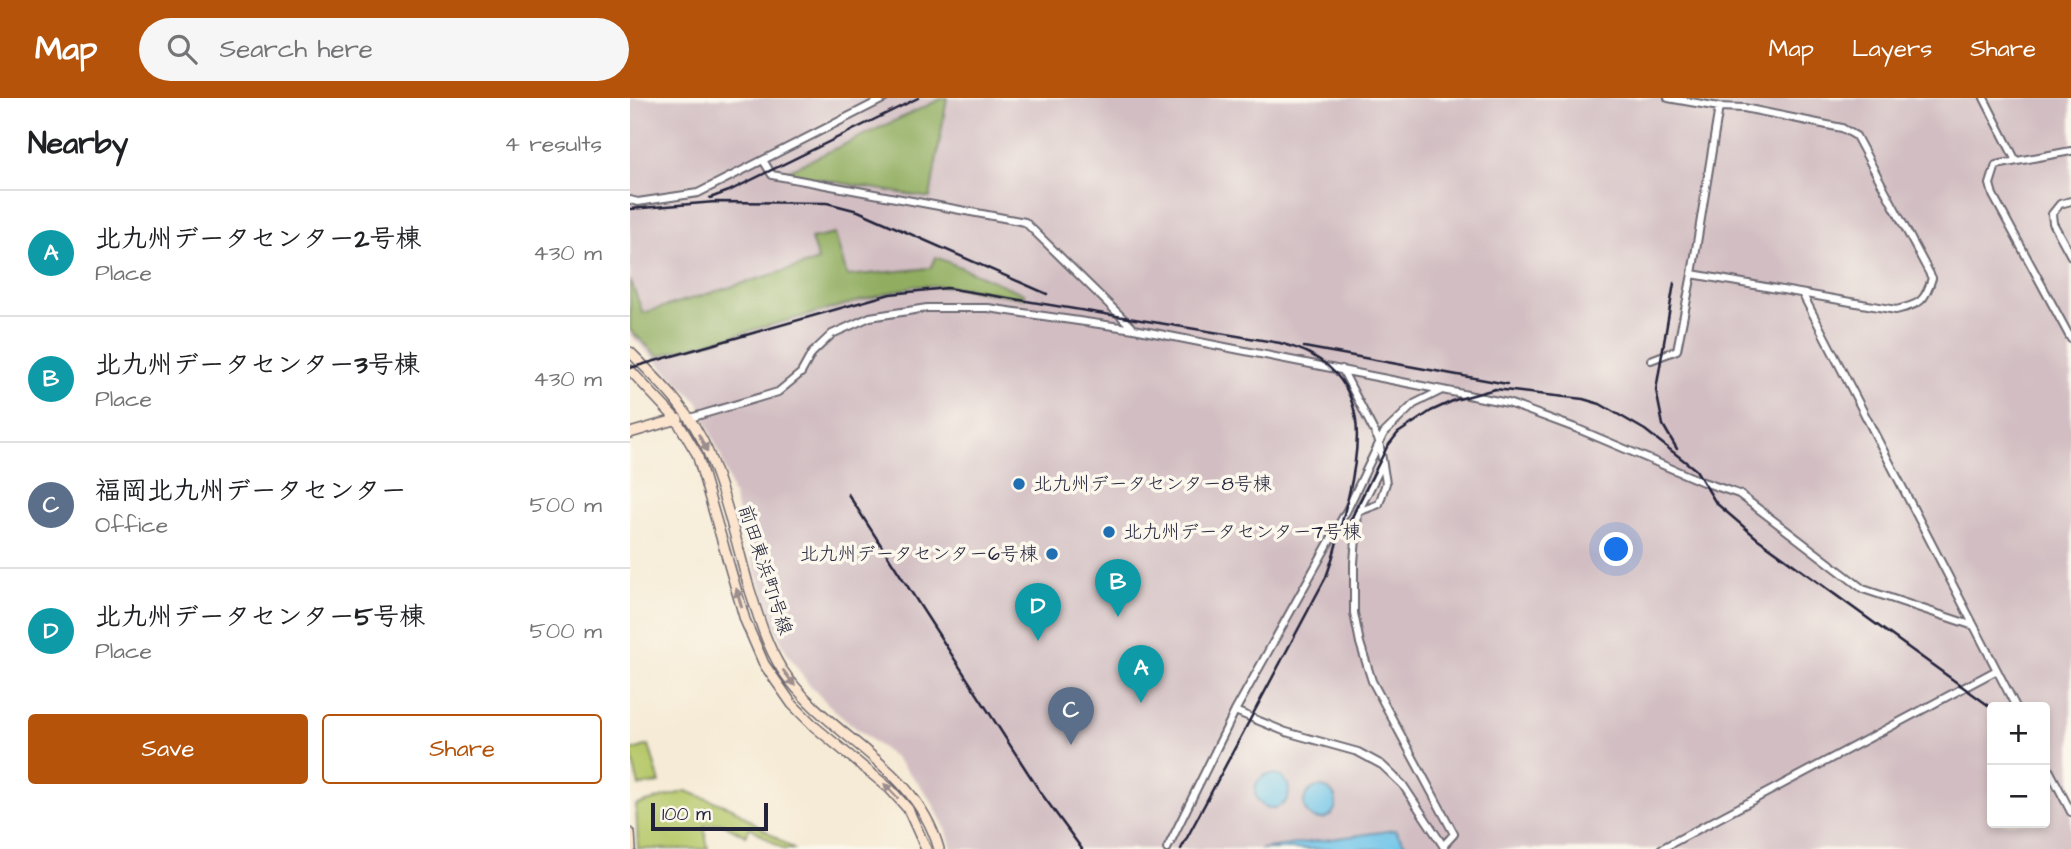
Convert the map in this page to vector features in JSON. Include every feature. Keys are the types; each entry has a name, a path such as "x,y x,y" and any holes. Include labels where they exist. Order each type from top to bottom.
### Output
{"street":[{"path":"630,200 638,202 698,193 885,98"},
{"path":"1668,98 1719,107 1744,108 1842,128 1856,136 1931,278 1927,295 1922,300 1916,305 1896,310 1692,274"},
{"path":"1739,98 1744,108"},
{"path":"1984,98 2016,161"},
{"path":"1651,360 1677,350 1719,107"},
{"path":"2071,151 1996,164 1990,184 1993,195 2071,339"},
{"path":"763,160 772,175 1025,222 1134,329"},
{"path":"2071,201 2060,204 2052,214 2053,223 2071,256"},
{"path":"1803,295 2013,702"},
{"path":"630,433 778,392 801,373 812,353 832,334 870,317 927,308 988,308 1134,329 1508,403 1739,494 1863,589 1974,626"},
{"name":"前田東浜町1号線","path":"630,352 662,383 690,418 707,450 760,625 780,666 807,701 897,778 919,803 939,849"},
{"path":"1342,369 1379,442 1386,483 1380,504 1358,512"},
{"name":"前田東浜町1号線","path":"630,370 676,419 696,454 745,620 764,664 792,704 815,727 890,789 908,809 926,849"},
{"path":"1167,849 1235,711 1343,518 1384,433 1413,404 1443,389"},
{"path":"1235,711 1286,732 1358,752 1382,765 1403,785 1444,848 1454,834 1372,681 1354,613 1358,512 1382,465"},
{"path":"1661,849 1997,670"},
{"path":"2047,765 2071,812"},
{"path":"630,833 631,849"}],"shaded area":[{"path":"630,98 2071,98 2071,849 952,849 933,804 920,785 896,759 839,715 809,685 787,653 771,621 723,462 698,402 630,335"}],"green space":[{"path":"947,98 930,198 783,173"},
{"path":"835,234 847,276 930,268 936,257 1025,294 1024,298 949,286 914,286 658,356 630,330 630,279 643,313 818,261 811,239"},
{"path":"649,745 660,783 639,786 630,751"},
{"path":"686,791 732,808 793,849 783,849 750,827 746,836 722,823 704,826 708,849 638,849 636,805"}],"water":[{"path":"1272,774 1284,779 1289,791 1284,803 1272,808 1260,803 1255,791 1260,779"},
{"path":"1320,787 1331,792 1336,803 1331,814 1320,819 1309,814 1304,803 1309,792"},
{"path":"1395,830 1409,849 1260,849"}],"railway":[{"path":"710,198 918,98"},
{"path":"630,209 715,202 827,203 858,211 1047,294"},
{"path":"1674,283 1656,390 1663,425 1677,449"},
{"path":"630,368 890,294 947,288 1280,343 1307,352 1329,367 1342,382 1351,399 1357,437 1356,458 1333,557 1326,577 1181,849"},
{"path":"1304,347 1507,384"},
{"path":"1349,523 1387,447 1398,433 1431,411 1455,400 1495,389 1583,399 1600,404 1645,430 1696,470 1716,503 1758,539 1987,704"},
{"path":"848,494 1041,793 1082,849"}],"place":[{"name":"北九州データセンター8号棟","path":"1019,484"},
{"name":"北九州データセンター7号棟","path":"1109,532"},
{"name":"北九州データセンター6号棟","path":"1052,554"},
{"name":"北九州データセンター3号棟","path":"1118,617"},
{"name":"北九州データセンター5号棟","path":"1038,641"},
{"name":"北九州データセンター2号棟","path":"1141,703"},
{"name":"福岡北九州データセンター","path":"1071,745"}]}
